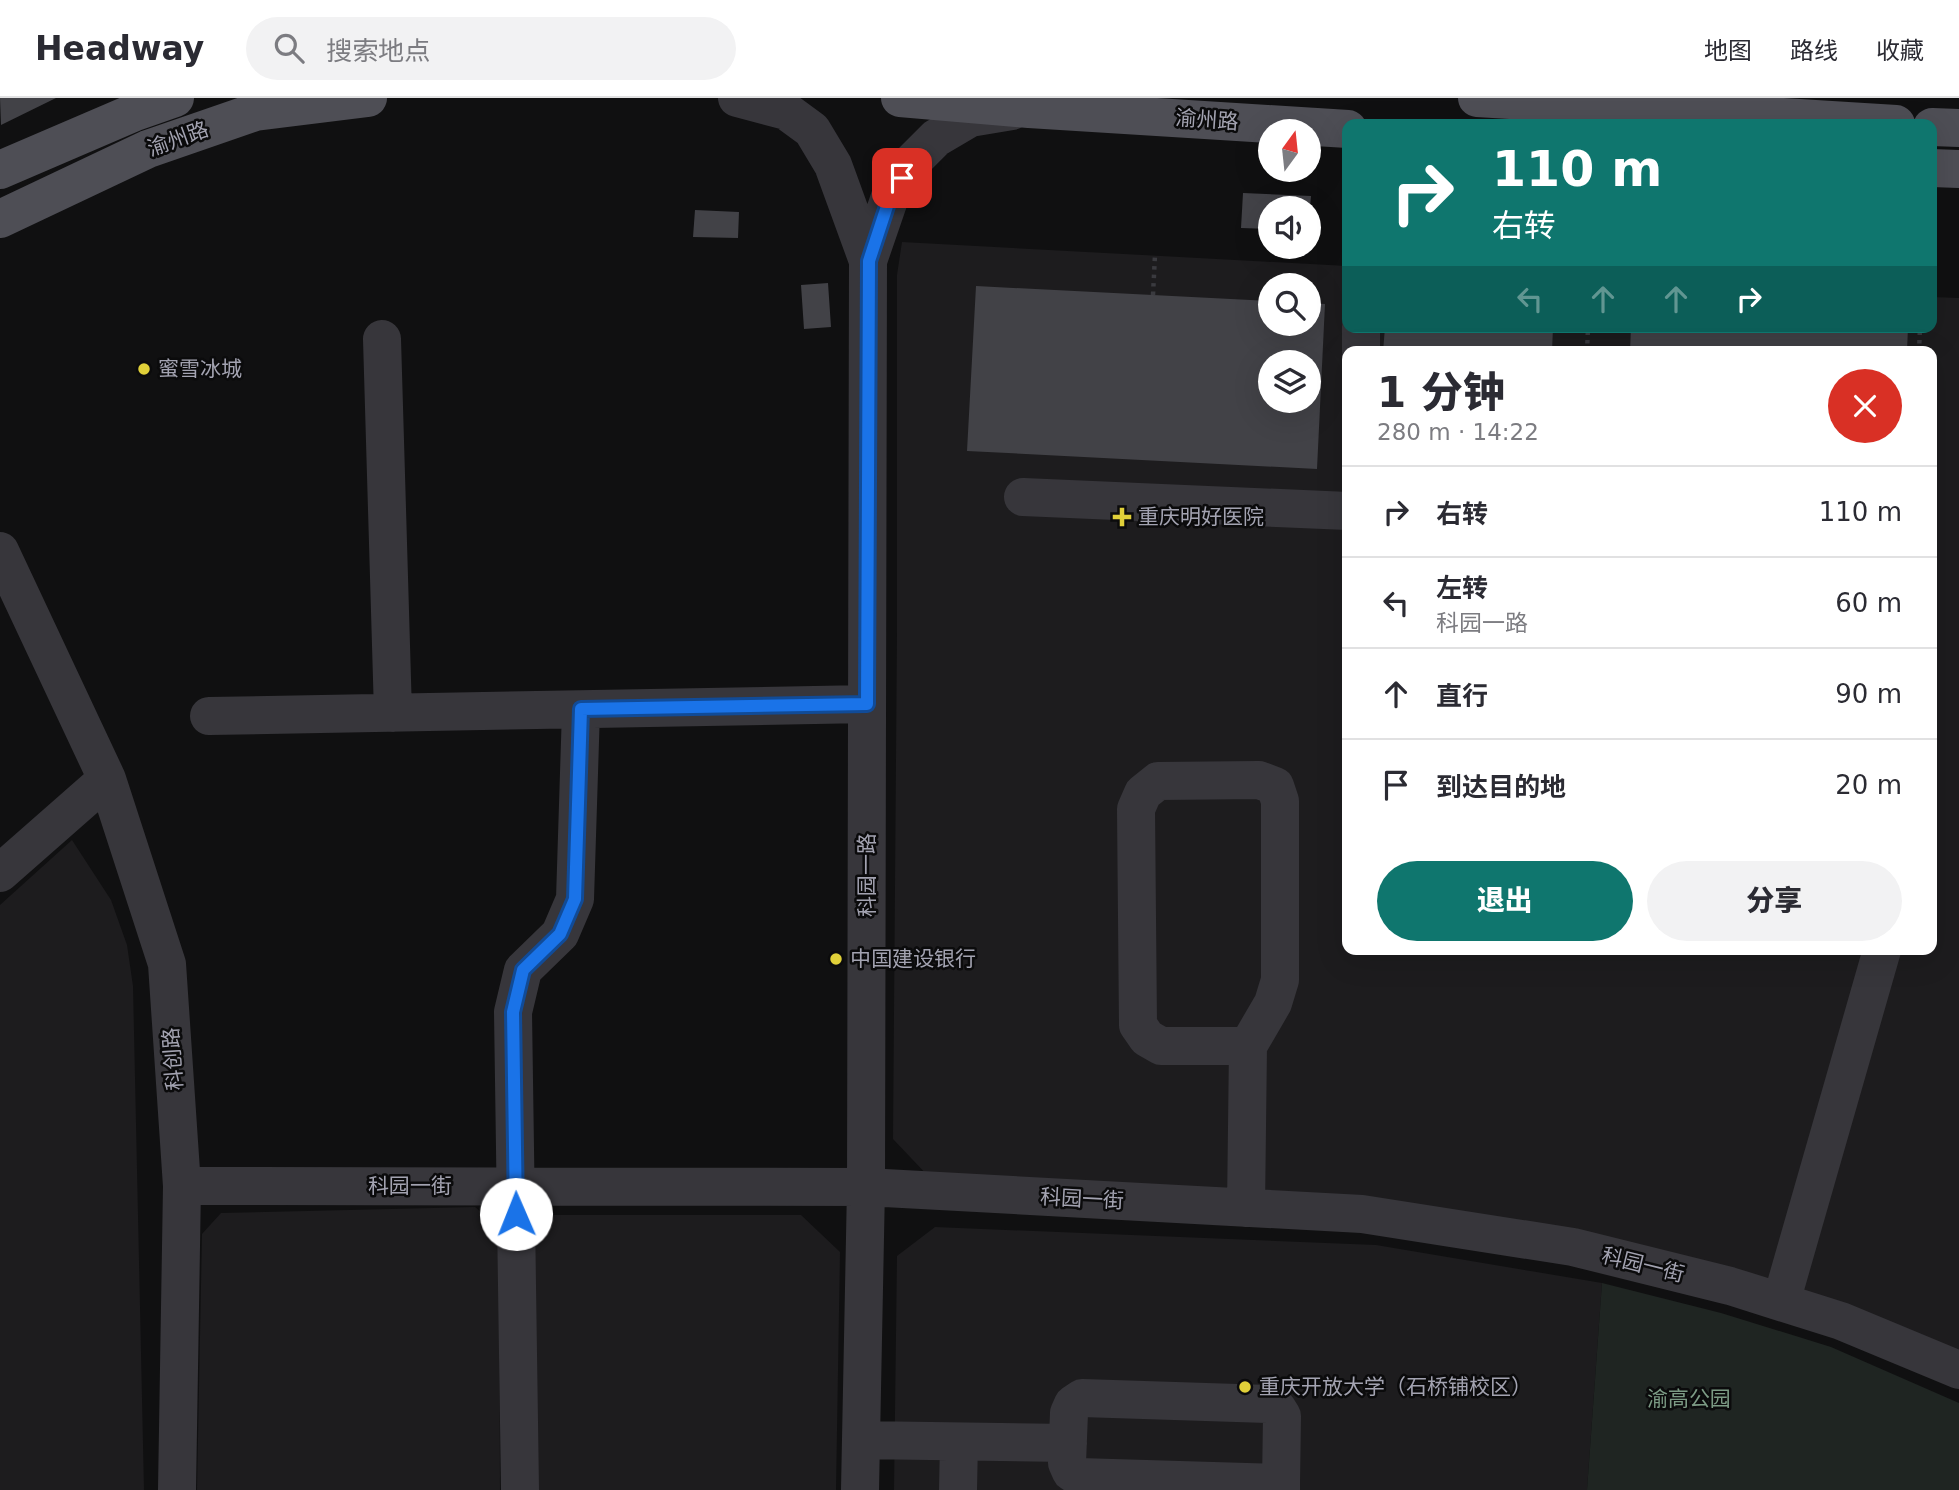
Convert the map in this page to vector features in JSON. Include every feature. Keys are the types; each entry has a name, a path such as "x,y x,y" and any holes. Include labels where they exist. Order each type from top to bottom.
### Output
{"main road":[{"name":"渝州路","path":"0,170 135,112 175,98"},
{"name":"渝州路","path":"0,219 148,149 255,112 368,98"},
{"name":"渝州路","path":"900,98 1342,129"},
{"path":"1477,98 1749,106 1855,119"},
{"path":"1937,127 1959,128"},
{"path":"1937,167 1959,169"}],"street":[{"path":"737,98 786,111 812,130 833,165 869,261"},
{"path":"869,261 891,194 912,162 936,138 970,118 1029,108"},
{"name":"科园一路","path":"860,1490 866,1187 869,261"},
{"path":"382,339 393,713"},
{"path":"1023,497 1342,511"},
{"name":"科创路","path":"0,551 107,779 167,964 182,1186 177,1490"},
{"path":"209,716 867,704"},
{"path":"520,1490 513,1012 523,970 560,934 575,899 581,709"},
{"path":"0,873 107,779"},
{"path":"1246,1208 1248,1046 1273,1003 1280,980 1280,801 1275,786 1259,780 1158,781 1143,793 1136,809 1138,1025 1147,1038 1161,1046 1248,1046"},
{"path":"1781,1302 1881,955"},
{"name":"科园一街","path":"182,1186 866,1187 1362,1214 1573,1247 1730,1286 1842,1321 1959,1370"},
{"path":"1082,1398 1268,1404 1277,1408 1282,1416 1281,1487 1079,1477 1071,1472 1067,1463 1069,1413 1073,1404 1082,1398"},
{"path":"861,1440 1068,1443"},
{"path":"958,1490 959,1442"}],"path":[{"path":"1153,295 1155,256"}],"shaded area":[{"path":"902,242 1342,266 1342,333 1937,333 1937,297 1959,298 1959,1350 1672,1256 930,1178 893,1139 897,275"},
{"path":"72,840 111,900 127,945 133,986 144,1490 0,1490 0,905"},
{"path":"475,1207 499,1228 500,1490 197,1490 202,1234 221,1213"},
{"path":"546,1215 801,1215 840,1252 836,1490 535,1490 531,1235"},
{"name":"重庆开放大学（石桥铺校区）","path":"935,1227 1376,1245 1602,1283 1587,1490 894,1490 897,1256"}],"green space":[{"name":"渝高公园","path":"1602,1283 1721,1313 1831,1347 1959,1403 1959,1490 1587,1490"}],"building":[{"path":"0,98 56,98 1,125"},
{"path":"1243,193 1311,196 1258,196 1258,229 1241,228"},
{"path":"695,210 739,212 738,238 693,237"},
{"path":"828,283 831,327 804,329 801,285"},
{"path":"976,286 1258,300 1258,336 1321,336 1321,304 1325,304 1321,386 1321,350 1258,350 1258,413 1320,413 1317,469 967,451"},
{"path":"1385,333 1553,333 1552,346 1383,346"},
{"path":"1631,333 1908,333 1907,346 1630,346"}],"place":[{"name":"蜜雪冰城","path":"144,369"},
{"name":"重庆明好医院","path":"1122,517"},
{"name":"中国建设银行","path":"836,959"},
{"name":"重庆开放大学（石桥铺校区）","path":"1245,1387"}],"route":[{"path":"516,1214 513,1012 523,970 560,934 575,899 581,709 867,704 869,261 891,194 902,178"}]}
